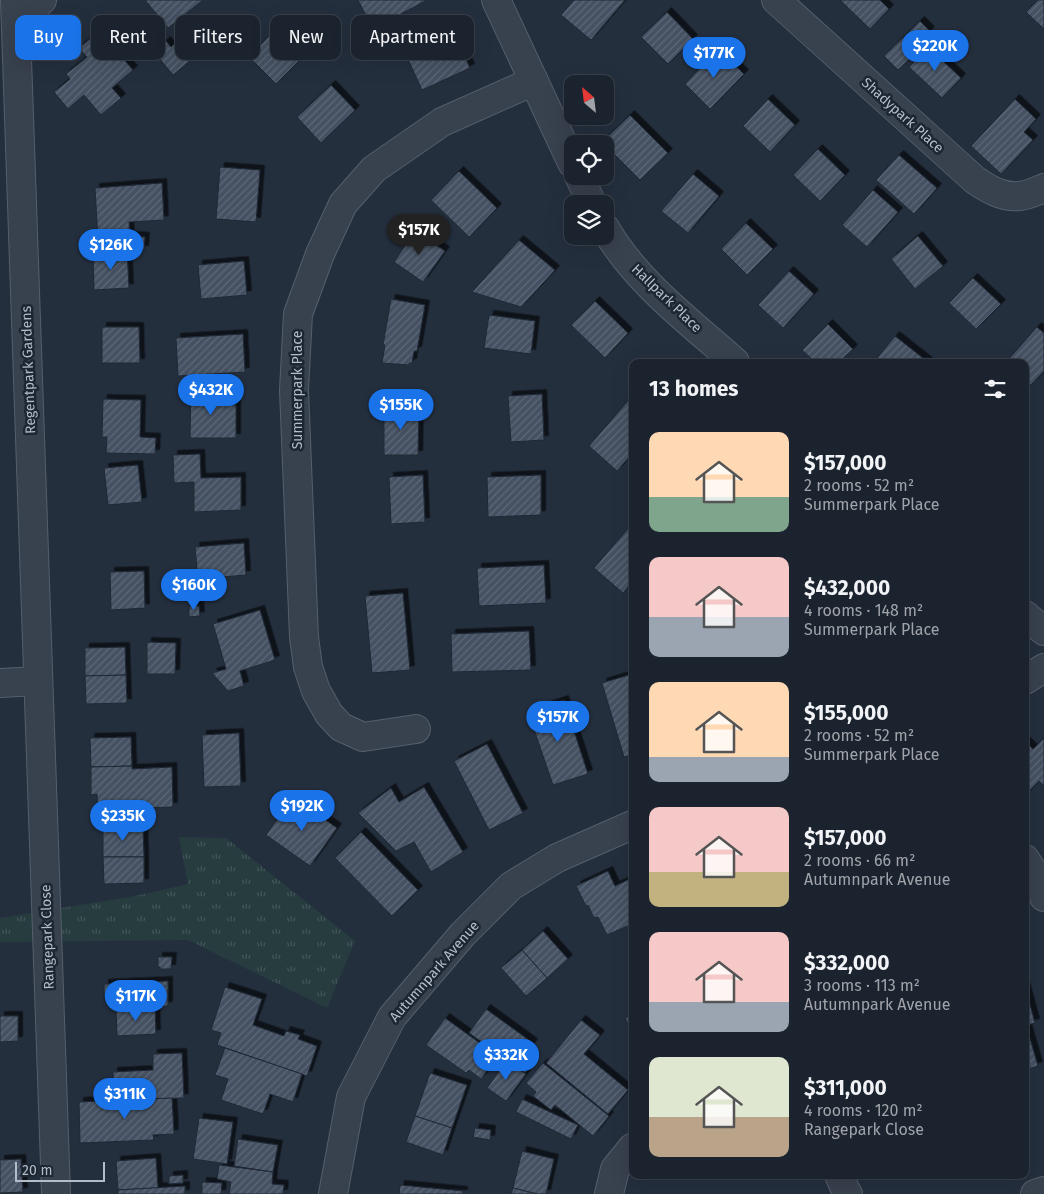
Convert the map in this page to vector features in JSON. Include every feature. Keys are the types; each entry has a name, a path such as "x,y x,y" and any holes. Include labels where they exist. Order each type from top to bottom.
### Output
{"street":[{"name":"Regentpark Gardens","path":"38,681 16,10 42,0"},
{"path":"496,0 564,146"},
{"name":"Shadypark Place","path":"776,0 975,180 1002,195 1020,196 1044,188"},
{"name":"Summerpark Place","path":"416,729 363,737 341,727 329,714 316,691 308,667 304,636 294,390 298,314 320,254 343,204 374,169 442,122 534,81"},
{"name":"Hallpark Place","path":"614,243 635,269 665,300 733,359"},
{"path":"1029,618 1044,631"},
{"path":"1029,677 1044,668"},
{"path":"0,683 38,681"},
{"name":"Rangepark Close","path":"38,681 56,1194"},
{"name":"Autumnpark Avenue","path":"333,1194 351,1097 392,1017 463,934 511,886 557,858 629,826"},
{"path":"1029,865 1040,882 1044,897"},
{"path":"608,1194 614,1169 629,1152"},
{"path":"840,1179 848,1194"},
{"path":"1035,1194 1044,1191"}],"green space":[{"path":"179,837 226,838 355,941 327,1008 188,940 0,942 0,918 135,896 188,884"}],"building":[{"path":"145,0 203,0 184,15 175,15 175,22 168,28 165,24 165,15 157,15"},
{"path":"358,0 427,0 399,15 366,15"},
{"path":"574,0 625,0 591,40 561,15"},
{"path":"840,0 880,0 889,9 870,29"},
{"path":"1038,0 1044,0 1044,29 1026,12"},
{"path":"667,12 693,39 668,64 641,37"},
{"path":"920,21 930,31 922,40 926,43 898,70 884,56"},
{"path":"270,35 270,60 300,60 276,84 252,60 260,60 260,45"},
{"path":"91,38 91,60 124,60 133,70 112,88 121,98 101,115 84,95 68,109 54,92 70,79 66,74 87,57 81,50 81,46"},
{"path":"165,42 171,47 175,44 175,60 191,60 173,75 161,60 165,60"},
{"path":"928,47 961,78 942,98 909,67"},
{"path":"718,49 744,74 710,109 685,84"},
{"path":"408,60 466,60 470,68 422,90"},
{"path":"331,85 355,110 321,143 297,117"},
{"path":"768,99 795,125 770,152 743,126"},
{"path":"1015,99 1036,119 1024,132 1033,140 1001,174 971,146"},
{"path":"630,115 668,153 640,180 614,154 614,135 609,135"},
{"path":"818,149 845,175 820,201 793,175"},
{"path":"899,155 937,188 914,214 876,180"},
{"path":"220,167 260,170 256,222 216,219"},
{"path":"459,171 497,208 469,237 431,200"},
{"path":"693,174 719,196 688,233 661,211"},
{"path":"162,183 164,220 129,222 130,237 98,240 95,188"},
{"path":"873,190 898,212 867,247 842,225"},
{"path":"746,223 773,249 747,275 721,249"},
{"path":"415,231 445,251 423,282 394,262"},
{"path":"132,236 145,237 144,250 131,250"},
{"path":"918,236 943,266 915,289 891,259"},
{"path":"519,240 555,270 521,307 472,292"},
{"path":"127,251 129,288 94,290 93,253"},
{"path":"244,261 247,295 201,299 198,265"},
{"path":"789,271 814,294 783,328 758,305"},
{"path":"973,278 1001,304 976,329 949,303"},
{"path":"391,299 425,305 417,351 414,351 412,363 409,363 409,365 382,363 385,345 383,345"},
{"path":"595,301 628,333 605,358 571,325"},
{"path":"489,315 535,321 531,354 484,348"},
{"path":"828,324 853,349 842,359 812,359 802,350"},
{"path":"102,327 139,327 140,363 102,363"},
{"path":"1037,327 1044,333 1044,371 1031,385 1029,383 1029,359 1009,359"},
{"path":"243,334 245,372 178,376 176,338"},
{"path":"895,336 924,359 876,359"},
{"path":"191,385 213,386 213,404 236,405 236,438 190,438"},
{"path":"542,394 544,440 511,442 508,396"},
{"path":"103,399 141,400 140,437 156,438 155,454 106,453 107,437 102,437"},
{"path":"629,399 629,457 617,471 589,446"},
{"path":"384,408 419,408 418,455 384,455"},
{"path":"200,454 201,478 241,477 241,510 194,512 194,482 174,483 173,455"},
{"path":"138,465 142,502 108,505 104,468"},
{"path":"423,475 425,522 391,524 389,477"},
{"path":"541,475 541,515 488,517 487,477"},
{"path":"629,527 629,586 623,593 594,568"},
{"path":"244,543 246,575 198,579 195,547"},
{"path":"544,565 546,603 479,606 477,568"},
{"path":"144,571 145,608 111,610 110,572"},
{"path":"403,593 410,670 372,673 365,596"},
{"path":"189,606 199,606 200,616 189,617"},
{"path":"260,610 275,660 240,671 244,686 228,691 212,673 226,669 213,624"},
{"path":"529,631 531,670 452,672 451,634"},
{"path":"147,642 176,643 175,674 147,674"},
{"path":"125,647 126,675 85,676 85,648"},
{"path":"126,675 127,703 86,704 85,676"},
{"path":"629,675 629,756 624,757 602,683"},
{"path":"564,700 588,774 553,785 528,712"},
{"path":"239,733 241,786 204,787 202,735"},
{"path":"131,737 132,766 91,767 90,738"},
{"path":"1044,738 1044,786 1039,781 1029,791 1029,745 1033,749"},
{"path":"487,744 523,813 489,830 454,761"},
{"path":"132,766 132,769 172,767 173,807 140,808 139,811 98,812 97,794 91,795 91,767"},
{"path":"424,787 463,852 431,872 414,842 396,851 358,813 391,788 399,802"},
{"path":"293,797 337,828 310,866 266,835"},
{"path":"143,827 144,857 103,857 103,828"},
{"path":"361,832 418,890 392,916 335,858"},
{"path":"103,857 144,857 144,883 104,884"},
{"path":"608,871 615,886 629,879 629,925 607,935 598,917 594,918 588,905 586,906 576,886"},
{"path":"543,931 568,959 547,978 522,950"},
{"path":"522,950 547,978 526,996 501,968"},
{"path":"158,957 172,957 171,969 160,969 158,967"},
{"path":"168,981 168,1006 116,1009 115,995 104,996 104,984"},
{"path":"225,987 262,999 253,1025 284,1036 286,1031 300,1035 298,1039 317,1046 307,1076 217,1045 221,1033 211,1030"},
{"path":"1029,1001 1035,1023 1029,1024"},
{"path":"155,1007 156,1034 117,1036 116,1009"},
{"path":"486,1009 533,1043 526,1053 535,1059 525,1073 469,1033"},
{"path":"0,1016 18,1016 18,1041 0,1042"},
{"path":"629,1016 629,1026 625,1018"},
{"path":"445,1018 498,1056 481,1079 469,1070 466,1073 426,1045"},
{"path":"581,1020 600,1035 584,1054 628,1090 608,1114 546,1063"},
{"path":"1029,1035 1038,1066 1029,1069"},
{"path":"225,1048 302,1074 293,1102 270,1094 263,1114 221,1100 228,1079 215,1075"},
{"path":"182,1053 184,1098 114,1100 113,1072 153,1070 153,1054"},
{"path":"506,1061 526,1074 506,1101 487,1088"},
{"path":"543,1063 609,1116 593,1136 555,1105 551,1110 533,1096 536,1092 526,1083"},
{"path":"430,1073 467,1085 452,1128 415,1116"},
{"path":"172,1098 174,1134 153,1135 154,1140 80,1143 79,1102"},
{"path":"522,1099 578,1125 571,1139 516,1112"},
{"path":"415,1116 452,1128 443,1155 406,1142"},
{"path":"199,1118 233,1122 227,1164 193,1159"},
{"path":"475,1128 491,1130 490,1140 473,1137"},
{"path":"238,1139 278,1145 273,1172 234,1166"},
{"path":"522,1151 554,1159 546,1194 537,1194 513,1188"},
{"path":"156,1158 158,1188 118,1190 116,1161"},
{"path":"21,1159 23,1192 0,1193 0,1160"},
{"path":"219,1165 273,1172 272,1184 284,1185 283,1194 229,1194 231,1182 217,1179"},
{"path":"183,1175 183,1183 169,1184 169,1176"},
{"path":"202,1182 222,1183 221,1194 202,1194"},
{"path":"400,1185 463,1191 463,1194 399,1194"},
{"path":"185,1186 185,1194 118,1194 118,1190"},
{"path":"513,1188 537,1194 511,1194"}]}
